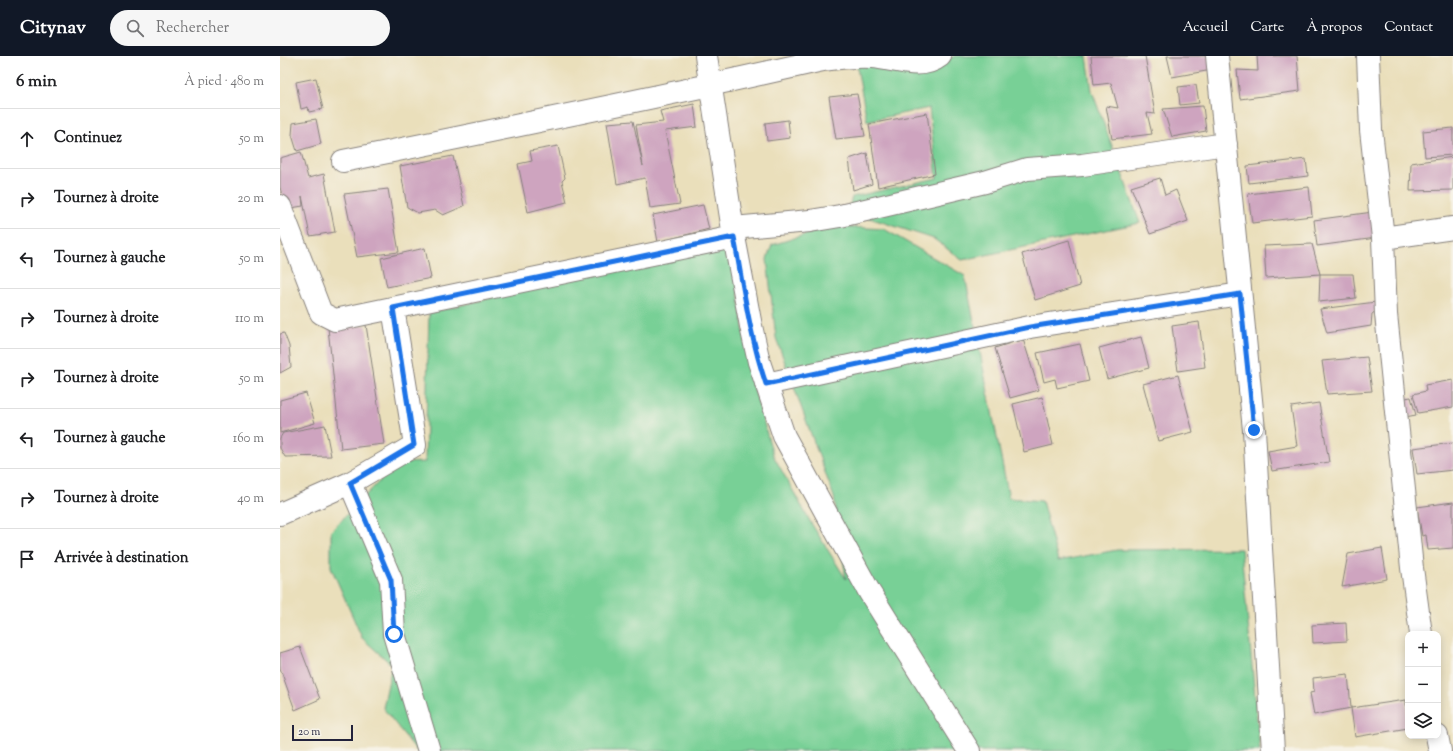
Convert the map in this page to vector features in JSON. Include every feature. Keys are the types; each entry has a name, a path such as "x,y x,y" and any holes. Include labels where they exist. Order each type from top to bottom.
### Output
{"street":[{"path":"706,56 734,233 751,326 759,362 784,436 870,593 969,751"},
{"path":"343,161 710,85 821,60 871,57 920,64 932,62 940,56"},
{"path":"1217,56 1254,430 1273,751"},
{"path":"1368,56 1371,130 1383,238 1386,314 1412,568 1421,631"},
{"path":"280,206 321,313 335,320 734,233 840,216 985,182 1027,169 1082,165 1226,144"},
{"path":"1383,238 1453,228"},
{"path":"766,384 1030,327 1240,294"},
{"path":"280,514 350,483 414,445 393,308"},
{"path":"350,483 391,580 394,634 429,751"},
{"path":"1438,739 1440,751"}],"green space":[{"path":"955,56 1087,56 1092,91 1140,223 962,260 934,239 848,211 852,197 937,178 929,108 867,121 856,62 926,70"},
{"path":"833,226 884,229 965,276 1009,498 1042,501 1058,561 1117,550 1241,549 1260,751 417,751 383,708 392,665 362,638 331,567 331,531 397,463 425,462 429,313 731,240 749,371 773,455 811,523 846,579 834,497 776,338 767,259 772,245"}],"building":[{"path":"1091,56 1145,56 1155,114 1147,113 1152,134 1112,139 1106,106 1118,108 1111,83 1094,85"},
{"path":"1167,56 1210,56 1212,70 1172,77"},
{"path":"1257,56 1297,56 1300,91 1240,99 1237,70 1258,71"},
{"path":"316,78 323,109 309,112 308,107 301,109 296,82"},
{"path":"1196,85 1199,103 1180,105 1178,87"},
{"path":"857,94 865,136 836,139 829,97"},
{"path":"694,104 697,127 665,131 680,204 650,208 645,178 617,184 607,123 633,121 643,166 636,125 663,122 660,111"},
{"path":"1203,106 1206,131 1172,137 1163,109"},
{"path":"927,113 935,174 878,187 869,124"},
{"path":"316,119 321,144 297,151 292,135 293,123"},
{"path":"788,120 790,138 767,141 765,123"},
{"path":"1453,128 1453,155 1425,157 1423,131"},
{"path":"558,146 565,178 562,181 567,202 528,212 518,164 532,161 530,151"},
{"path":"301,152 308,178 324,174 335,232 310,236 302,196 303,206 285,209 280,187 280,158"},
{"path":"867,153 872,184 853,190 849,159"},
{"path":"453,156 464,206 443,215 435,210 418,213 407,207 400,166"},
{"path":"1453,157 1453,190 1410,191 1411,163"},
{"path":"1306,159 1308,176 1249,183 1247,166"},
{"path":"1160,178 1165,195 1176,190 1188,221 1150,234 1131,187"},
{"path":"1309,187 1312,216 1252,223 1248,194"},
{"path":"388,189 399,252 357,257 344,194"},
{"path":"703,205 709,229 658,242 653,215"},
{"path":"1373,212 1376,238 1317,246 1314,220"},
{"path":"1069,240 1080,286 1035,300 1022,254"},
{"path":"1312,244 1320,274 1266,278 1264,246"},
{"path":"425,248 431,278 387,287 381,258"},
{"path":"1320,274 1353,274 1356,298 1319,302"},
{"path":"1376,302 1377,310 1372,314 1371,326 1327,333 1320,309"},
{"path":"1199,322 1205,367 1178,371 1172,326"},
{"path":"366,325 384,444 341,449 328,328"},
{"path":"284,333 289,346 291,367 280,373 280,334"},
{"path":"1141,337 1149,368 1107,379 1099,348"},
{"path":"1023,339 1039,390 1010,398 995,348"},
{"path":"1080,344 1089,381 1057,388 1055,379 1044,382 1037,353"},
{"path":"1367,357 1372,391 1327,394 1322,361"},
{"path":"1178,375 1193,432 1158,441 1143,384"},
{"path":"1453,380 1453,407 1418,413 1413,394 1426,391 1425,385"},
{"path":"306,393 315,423 280,433 280,400"},
{"path":"1042,397 1053,445 1024,452 1013,404"},
{"path":"1411,397 1416,415 1405,417 1400,399"},
{"path":"1319,403 1329,462 1272,471 1268,451 1297,446 1291,407"},
{"path":"325,425 331,456 285,457 280,448 280,438 283,433"},
{"path":"1453,443 1453,470 1417,474 1413,448"},
{"path":"1453,502 1453,548 1428,550 1426,535 1422,536 1417,507"},
{"path":"1382,548 1387,579 1342,587 1348,554"},
{"path":"1346,623 1347,641 1313,643 1312,625"},
{"path":"300,647 320,699 295,710 280,668 280,653"},
{"path":"1348,674 1351,708 1314,715 1310,693 1314,692 1313,678"},
{"path":"1405,700 1405,729 1355,737 1351,708"}],"route":[{"path":"394,634 391,580 350,483 414,445 393,308 734,237 751,326 759,362 766,384 1030,327 1240,294 1254,430"}]}
